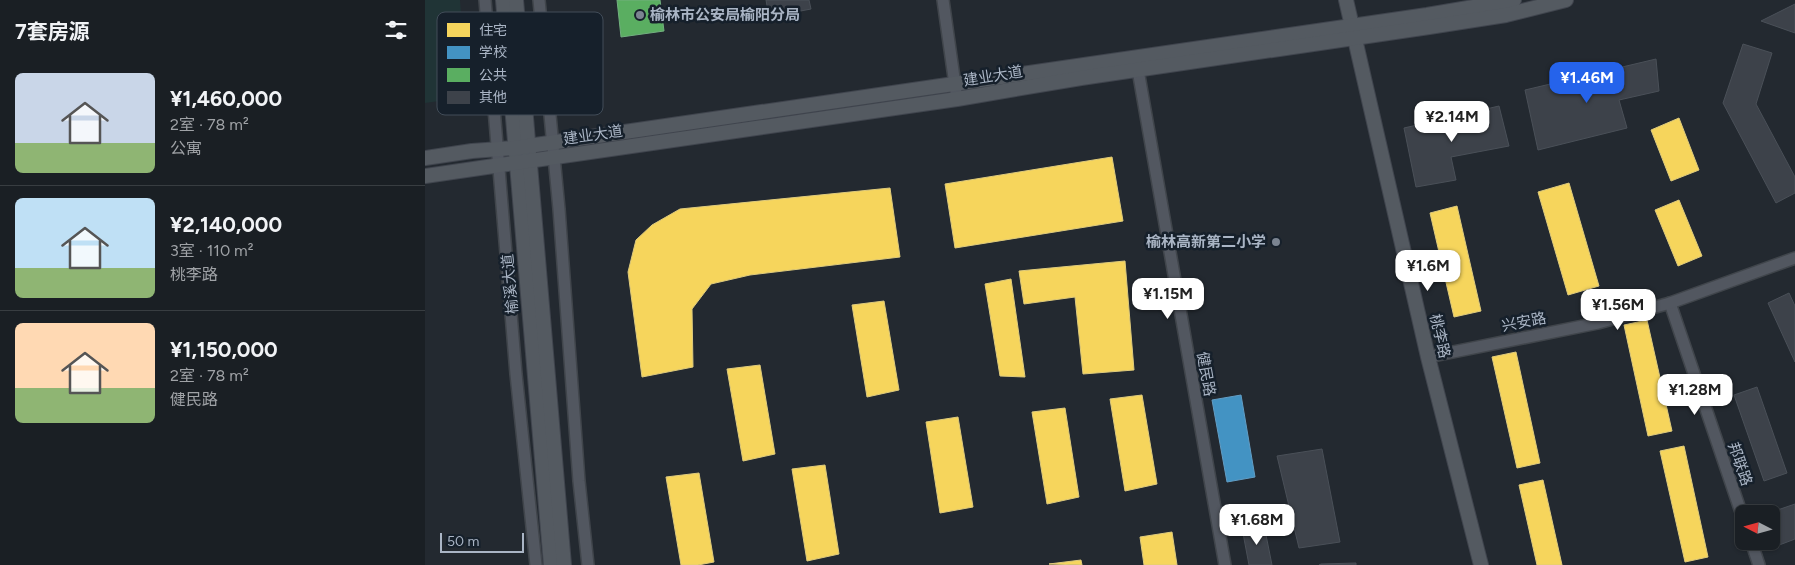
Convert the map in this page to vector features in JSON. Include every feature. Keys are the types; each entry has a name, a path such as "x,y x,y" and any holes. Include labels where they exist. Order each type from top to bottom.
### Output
{"main road":[{"name":"桃李路","path":"1346,0 1428,357 1481,565"},
{"name":"建业大道","path":"425,176 957,99 1138,70 1513,0"},
{"name":"建业大道","path":"425,158 515,148 955,84 1353,31 1506,15 1566,0"},
{"name":"榆溪大道","path":"512,115 515,148 523,161 564,565"},
{"name":"榆溪大道","path":"526,115 529,146 523,161 551,565"}],"street":[{"path":"943,0 957,99"},
{"name":"健民路","path":"1138,70 1225,565"},
{"path":"495,115 516,374 536,565"},
{"path":"550,115 587,565"},
{"name":"兴安路","path":"1428,357 1598,323 1671,304 1795,258"},
{"name":"邦联路","path":"1671,304 1739,505"},
{"path":"1754,550 1759,565"}],"green space":[{"path":"425,0 460,0 461,12 437,12 437,101 425,103"}],"building: 住宅":[{"path":"1679,118 1699,170 1671,181 1651,130"},
{"path":"1112,157 1123,221 955,248 945,184"},
{"path":"1569,183 1599,286 1568,295 1538,192"},
{"path":"890,188 900,257 750,275 711,284 692,309 693,367 642,377 628,272 636,240 652,225 680,209"},
{"path":"1679,200 1702,256 1678,266 1655,210"},
{"path":"1457,206 1481,311 1454,317 1430,213"},
{"path":"1125,261 1134,370 1083,374 1075,297 1024,304 1019,271"},
{"path":"1011,279 1025,377 1000,376 985,284"},
{"path":"884,301 899,390 867,397 852,305"},
{"path":"1647,320 1672,431 1648,436 1624,325"},
{"path":"1516,352 1540,463 1517,468 1492,357"},
{"path":"760,365 775,454 743,461 727,369"},
{"path":"1142,395 1157,484 1125,491 1110,399"},
{"path":"1065,408 1079,497 1047,504 1032,412"},
{"path":"958,417 973,507 940,513 926,422"},
{"path":"1684,446 1708,557 1685,562 1660,451"},
{"path":"825,465 839,554 807,561 792,469"},
{"path":"699,473 714,562 698,565 681,565 666,477"},
{"path":"1543,480 1562,565 1537,565 1519,485"},
{"path":"1172,532 1177,565 1144,565 1140,537"},
{"path":"1081,560 1082,565 1049,564"}],"building: 学校":[{"path":"1241,395 1255,477 1227,482 1212,400"}],"building: 公共":[{"name":"榆林市公安局榆阳分局","path":"617,0 660,0 664,31 621,37"}],"building: 其他":[{"path":"766,0 809,0 811,9 769,17"},
{"path":"1795,4 1795,33 1761,21"},
{"path":"1743,44 1772,53 1756,104 1795,177 1795,193 1776,203 1723,103"},
{"path":"1656,59 1659,91 1619,100 1627,128 1538,150 1525,90"},
{"path":"1499,106 1509,146 1451,157 1456,180 1416,187 1404,128"},
{"path":"1789,293 1795,306 1795,362 1768,303"},
{"path":"1757,387 1787,473 1764,481 1734,395"},
{"path":"1322,449 1340,542 1299,548 1277,456"},
{"path":"1795,504 1795,539 1780,545 1780,509"},
{"path":"1264,525 1272,565 1249,565 1242,528"},
{"path":"1356,563 1356,565 1319,565 1321,564"}],"place":[{"name":"榆林市公安局榆阳分局","path":"640,15"},
{"name":"榆林高新第二小学","path":"1276,242"}]}
